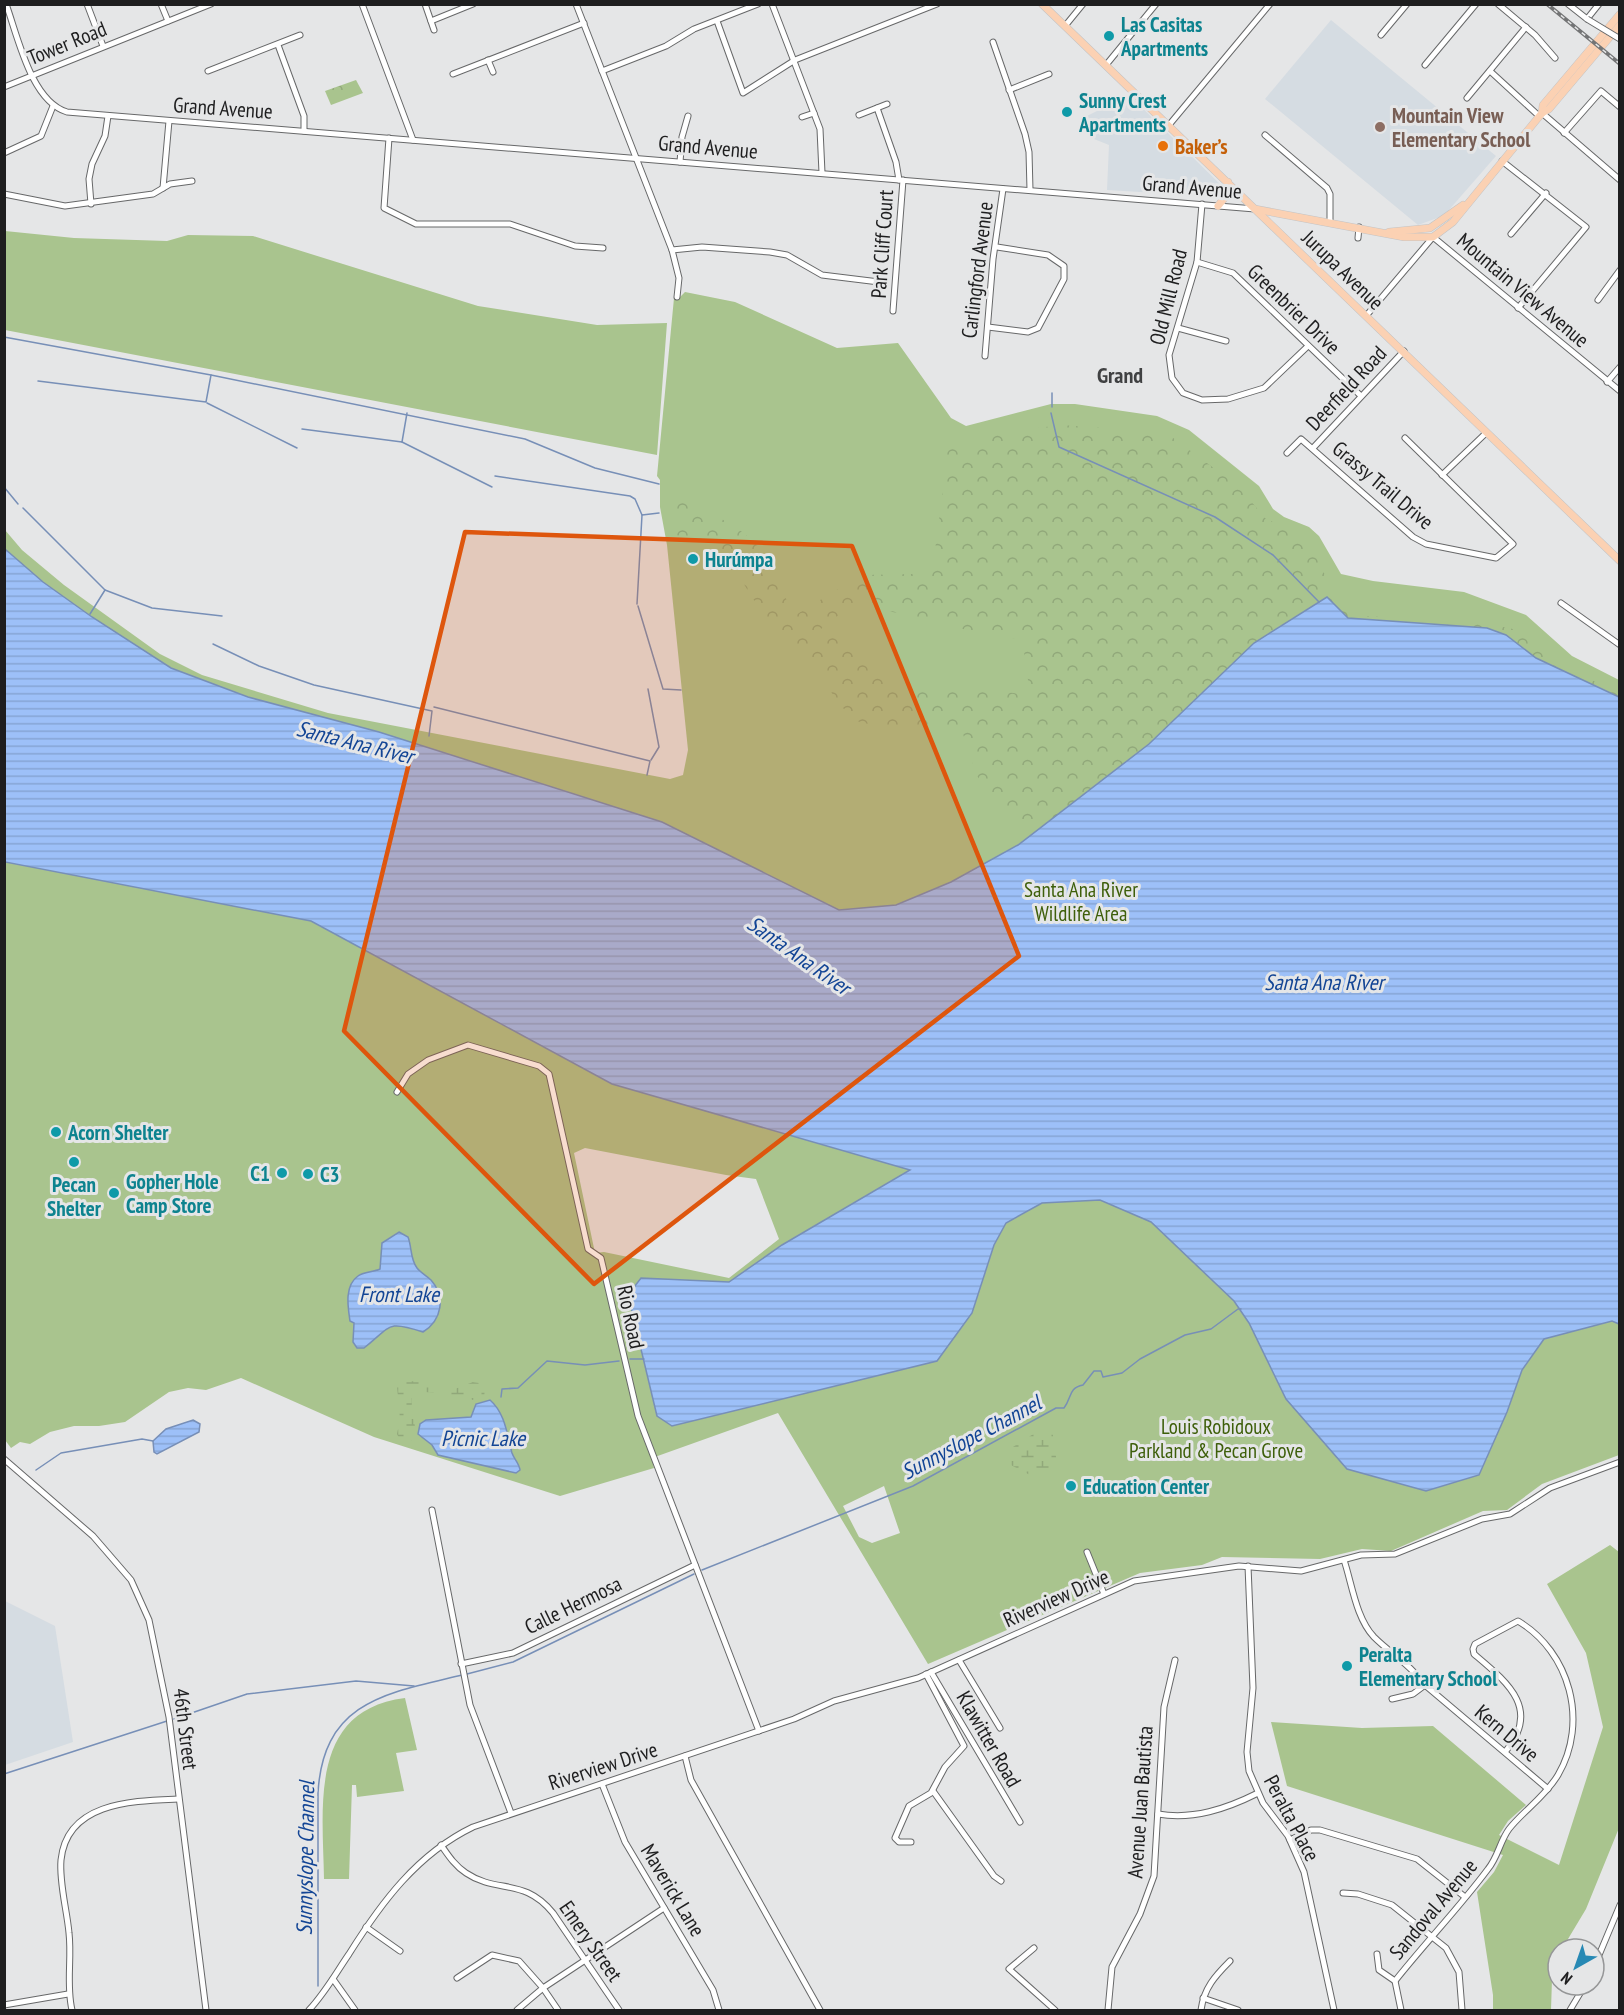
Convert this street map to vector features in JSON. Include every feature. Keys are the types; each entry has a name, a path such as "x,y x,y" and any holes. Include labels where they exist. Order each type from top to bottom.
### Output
{"main road":[{"name":"Jurupa Avenue","path":"1042,4 1620,561"},
{"path":"1540,115 1543,105 1620,14"},
{"path":"1433,237 1453,222 1540,115 1549,109 1620,25"},
{"path":"1218,206 1226,196 1228,182"},
{"path":"1430,228 1466,204"},
{"name":"Grand Avenue","path":"1255,209 1359,226 1410,238 1433,237"},
{"path":"1279,232 1281,222 1288,214"},
{"name":"Grand Avenue","path":"1389,232 1430,228"}],"street":[{"path":"4,153 41,136 53,106 40,92 32,75 6,4"},
{"path":"87,4 103,46"},
{"path":"161,4 168,21"},
{"name":"Tower Road","path":"4,87 211,4"},
{"path":"362,4 413,140"},
{"path":"425,4 434,30"},
{"path":"431,21 473,4"},
{"path":"576,4 672,250 678,278 677,297"},
{"path":"603,71 666,46 694,29 758,4"},
{"path":"772,4 820,129 822,173"},
{"path":"717,21 743,93 795,60 937,4"},
{"path":"1065,26 1083,4"},
{"path":"1106,65 1156,4"},
{"path":"1169,125 1270,4"},
{"path":"1381,35 1407,4"},
{"path":"1425,65 1476,4"},
{"path":"1498,4 1526,27 1555,58"},
{"path":"1568,4 1587,19 1620,39"},
{"path":"1587,19 1599,4"},
{"path":"453,74 584,23"},
{"path":"1467,98 1526,27"},
{"path":"208,71 300,35"},
{"path":"993,42 1029,152 1030,190"},
{"path":"278,45 304,116 304,131"},
{"path":"488,60 493,72"},
{"path":"1490,71 1620,180"},
{"path":"1009,90 1049,74"},
{"path":"1564,133 1600,91 1620,107"},
{"path":"859,115 887,104"},
{"name":"Grand Avenue","path":"53,106 67,111 108,116 1255,209"},
{"name":"Park Cliff Court","path":"877,108 901,180 893,311"},
{"path":"802,117 814,113"},
{"path":"91,204 89,179 92,164 105,136 108,116"},
{"path":"680,162 682,137 688,116"},
{"path":"163,188 169,121"},
{"path":"1265,135 1327,188 1330,194 1330,221"},
{"path":"389,138 384,208 416,224 510,224 575,246 603,248"},
{"path":"1502,161 1586,227 1518,308"},
{"path":"4,194 51,205 91,204 153,194 177,182 192,181"},
{"name":"Carlingford Avenue","path":"985,356 1004,189"},
{"path":"1511,234 1546,194"},
{"name":"Old Mill Road","path":"1202,204 1197,262 1169,355 1172,378 1183,393 1202,400 1228,399 1264,388 1308,346"},
{"path":"1358,238 1359,226"},
{"path":"1366,316 1433,237 1430,228"},
{"name":"Mountain View Avenue","path":"1433,237 1620,391"},
{"path":"672,250 702,247 770,252 787,255 822,275 879,282"},
{"path":"988,327 1028,332 1038,328 1064,279 1064,266 1048,255 997,247"},
{"name":"Greenbrier Drive","path":"1197,262 1233,273 1361,396"},
{"path":"1598,300 1620,270"},
{"path":"1178,328 1226,342"},
{"name":"Deerfield Road","path":"1313,448 1404,351"},
{"path":"1607,382 1620,367"},
{"path":"1405,438 1442,475 1486,433"},
{"name":"Deerfield Road","path":"1287,453 1301,439"},
{"name":"Grassy Trail Drive","path":"1301,439 1411,535 1426,544 1496,558 1513,544 1442,475"},
{"path":"1561,603 1620,645"},
{"name":"Rio Road","path":"397,1092 408,1074 428,1060 468,1045 539,1066 549,1074 588,1249 601,1258 631,1394 759,1731"},
{"name":"46th Street","path":"4,1460 93,1536 131,1580 149,1620 169,1717 206,2010"},
{"name":"Riverview Drive","path":"309,2010 333,1979 366,1927 411,1870 441,1845 473,1827 759,1731 834,1701 928,1673 1104,1594 1146,1578 1192,1574 1222,1567 1248,1566 1290,1572 1319,1568 1361,1555 1395,1554 1482,1519 1510,1514 1550,1488 1620,1462"},
{"path":"432,1510 464,1679 475,1721 511,1813"},
{"path":"1087,1552 1104,1594"},
{"name":"Kern Drive","path":"1344,1560 1370,1631 1412,1668 1425,1685 1548,1789"},
{"name":"Peralta Place","path":"1248,1566 1253,1688 1247,1752 1249,1771 1258,1793 1290,1840 1304,1872 1334,2010"},
{"name":"Calle Hermosa","path":"462,1667 513,1653 697,1570"},
{"name":"Sandoval Avenue","path":"1401,2010 1395,1981 1489,1868 1511,1827 1548,1789 1563,1765 1573,1732 1574,1712 1558,1658 1518,1620 1475,1644 1473,1649 1474,1654 1507,1682 1515,1694 1521,1722 1516,1738 1505,1752"},
{"path":"959,1660 995,1716 1000,1728"},
{"name":"Avenue Juan Bautista","path":"1108,2010 1112,1967 1140,1914 1154,1876 1164,1707 1175,1660"},
{"name":"Klawitter Road","path":"928,1673 966,1741 1020,1822"},
{"path":"1392,1700 1413,1694 1425,1685"},
{"path":"911,1842 899,1842 896,1836 909,1806 933,1791 945,1767 961,1751 966,1741"},
{"path":"685,1756 697,1791 820,2010"},
{"name":"Maverick Lane","path":"602,1784 625,1842 712,1990 718,2010"},
{"path":"933,1791 994,1876 1001,1881"},
{"path":"1158,1814 1201,1814 1224,1808 1258,1793"},
{"path":"72,2010 68,1995 70,1938 61,1860 70,1832 87,1814 106,1807 178,1799"},
{"path":"1290,1840 1311,1830 1320,1830 1399,1853 1425,1864 1465,1897"},
{"name":"Emery Street","path":"441,1845 458,1867 472,1877 522,1889 541,1899 619,2010"},
{"path":"1343,1893 1358,1894 1392,1905 1446,1948 1456,1965 1461,1986 1462,2010"},
{"path":"1606,1938 1620,1905"},
{"path":"517,2010 543,1988 664,1908"},
{"path":"366,1927 400,1951"},
{"path":"1034,1948 1009,1969 1055,2010"},
{"path":"1377,1954 1379,1970 1395,1981"},
{"path":"457,1978 492,1955 519,1961 543,1988 558,2010"},
{"path":"1202,2010 1203,1998 1211,1980 1230,1961"},
{"path":"333,1979 355,2010"},
{"path":"4,2005 68,1995"},
{"path":"1570,2010 1578,1997"},
{"path":"1203,1998 1238,2010"}],"highlighted area":[{"path":"465,532 852,546 1019,956 594,1284 344,1031"}],"shaded area":[{"name":"Mountain View Elementary School","path":"1331,20 1496,156 1448,211 1440,217 1418,225 1265,99"},
{"path":"1129,95 1224,188 1222,197 1107,190 1109,145 1094,139 1087,116"},
{"path":"5,1601 55,1626 73,1742 5,1765"}],"green space":[{"path":"356,80 363,93 331,105 325,91"},
{"path":"5,231 74,238 167,241 188,235 253,236 478,306 597,325 667,323 657,455 5,330"},
{"name":"Santa Ana River Wildlife Area","path":"685,292 735,302 837,348 898,343 951,418 966,426 1051,404 1075,404 1157,416 1189,430 1259,486 1273,509 1284,517 1309,527 1319,536 1341,574 1373,581 1464,592 1526,615 1572,656 1619,680 1619,1455 1542,1484 1507,1510 1483,1511 1391,1551 1362,1549 1320,1559 1222,1557 1202,1565 1140,1573 928,1664 778,1413 652,1458 654,1468 560,1496 374,1437 241,1378 206,1390 188,1388 169,1392 125,1422 99,1426 74,1426 50,1432 30,1444 20,1442 11,1448 5,1440 5,530 22,550 64,585 160,654 202,675 328,713 670,779 683,775 688,750 667,545 660,507 660,480 657,476 674,298 679,298","holes":["585,1148 756,1179 779,1239 729,1278 604,1252 595,1253 574,1153","884,1486 900,1533 872,1543 859,1537 843,1506"]},
{"path":"1061,425 1165,432 1238,486 1266,519 1289,529 1311,546 1338,602 1349,615 1480,622 1522,631 1577,673 1619,693 1619,1129 1039,845 1009,816 977,776 963,734 943,726 885,728 856,721 840,705 816,670 776,636 729,560 699,539 674,535 675,499 703,510 742,532 763,552 772,565 794,616 861,575 912,574 933,565 946,468 943,451 1005,432","holes":["863,606 937,621 986,636 1026,639 1024,656 1030,692 1025,695 976,687 907,688 846,636 817,632 839,615"]},
{"path":"399,1382 429,1382 452,1390 473,1382 479,1383 485,1389 484,1397 473,1400 418,1391 413,1393 416,1438 408,1442 399,1438 397,1434 400,1419 397,1386"},
{"path":"1046,1426 1052,1429 1057,1464 1052,1470 1030,1475 1007,1463 1005,1452"},
{"path":"1610,1545 1619,1552 1619,1828 1586,1909 1569,1937 1546,1937 1546,1997 1551,1997 1551,2010 1493,2010 1493,1995 1477,1892 1494,1872 1503,1855 1287,1786 1271,1722 1362,1728 1433,1726 1526,1805 1508,1821 1499,1835 1559,1865 1603,1727 1586,1653 1547,1584"},
{"path":"405,1698 417,1750 396,1753 404,1791 357,1797 356,1785 352,1785 349,1879 324,1879 324,1794 328,1766 336,1742 351,1721 374,1706"}],"water":[{"name":"Santa Ana River","path":"5,549 43,582 171,668 248,697 379,732 662,822 839,910 896,905 951,882 1018,845 1149,744 1254,643 1327,597 1348,618 1487,628 1506,635 1536,658 1619,697 1619,1324 1612,1321 1544,1339 1522,1370 1507,1412 1479,1475 1426,1491 1347,1469 1286,1399 1249,1323 1234,1301 1151,1222 1100,1200 1042,1203 1006,1223 994,1245 972,1313 937,1361 672,1426 657,1416 628,1295 641,1278 729,1282 782,1245 910,1170 612,1084 311,921 5,862"},
{"name":"Front Lake","path":"399,1232 408,1237 413,1261 417,1268 436,1287 440,1301 438,1315 423,1332 402,1326 390,1327 364,1348 357,1348 353,1342 354,1323 350,1321 348,1309 351,1285 360,1275 380,1269 382,1243"},
{"name":"Picnic Lake","path":"490,1400 499,1411 505,1424 512,1453 520,1470 516,1473 438,1455 432,1445 418,1434 420,1424 426,1420 471,1417 476,1404"},
{"path":"193,1420 200,1424 199,1432 157,1454 154,1452 153,1441 166,1429"}],"waterway":[{"path":"4,337 211,375 525,439 595,468 659,484"},
{"path":"38,381 206,402 211,375"},
{"path":"1052,393 1052,407"},
{"path":"207,403 297,448"},
{"path":"302,429 402,442 407,413"},
{"path":"1051,413 1059,447 1215,517 1273,555 1319,602"},
{"path":"402,442 492,487"},
{"path":"495,476 630,496 635,499 642,515 659,513"},
{"path":"4,487 18,504"},
{"path":"23,508 105,590"},
{"path":"637,604 642,515"},
{"path":"90,614 105,590 152,608 222,616"},
{"path":"638,606 663,689 681,690"},
{"path":"213,644 259,666 314,685 432,711 429,736"},
{"path":"648,689 659,747 651,760"},
{"path":"434,707 650,761 647,775"},
{"name":"Sunnyslope Channel","path":"702,1570 913,1486 1056,1408 1064,1408 1075,1388 1083,1385 1094,1371 1101,1371 1103,1377 1122,1373 1140,1359 1185,1335 1211,1329 1241,1309"},
{"path":"630,1359 644,1359"},
{"path":"501,1397 502,1389 518,1388 547,1361 585,1365 619,1361"},
{"path":"36,1470 61,1453 142,1439 153,1441"},
{"name":"Sunnyslope Channel","path":"467,1674 513,1662 694,1574"},
{"name":"Sunnyslope Channel","path":"318,1986 318,1793 323,1762 332,1738 346,1720 364,1706 409,1688 462,1675"},
{"path":"174,1719 247,1694 356,1681 414,1686"},
{"path":"4,1774 167,1721"}],"railway":[{"path":"1547,4 1620,64"}],"place":[{"name":"Las Casitas Apartments","path":"1109,36"},
{"name":"Sunny Crest Apartments","path":"1067,112"},
{"name":"Mountain View Elementary School","path":"1380,127"},
{"name":"Baker’s","path":"1163,146"},
{"name":"Hurúmpa","path":"693,559"},
{"name":"Acorn Shelter","path":"56,1132"},
{"name":"Pecan Shelter","path":"74,1162"},
{"name":"C1","path":"282,1173"},
{"name":"C3","path":"308,1174"},
{"name":"Gopher Hole Camp Store","path":"114,1193"},
{"name":"Education Center","path":"1071,1486"},
{"name":"Peralta Elementary School","path":"1347,1666"}],"district":[{"name":"Grand","path":"1120,375"}],"park label":[{"name":"Louis Robidoux Parkland & Pecan Grove","path":"1216,1438"}]}
